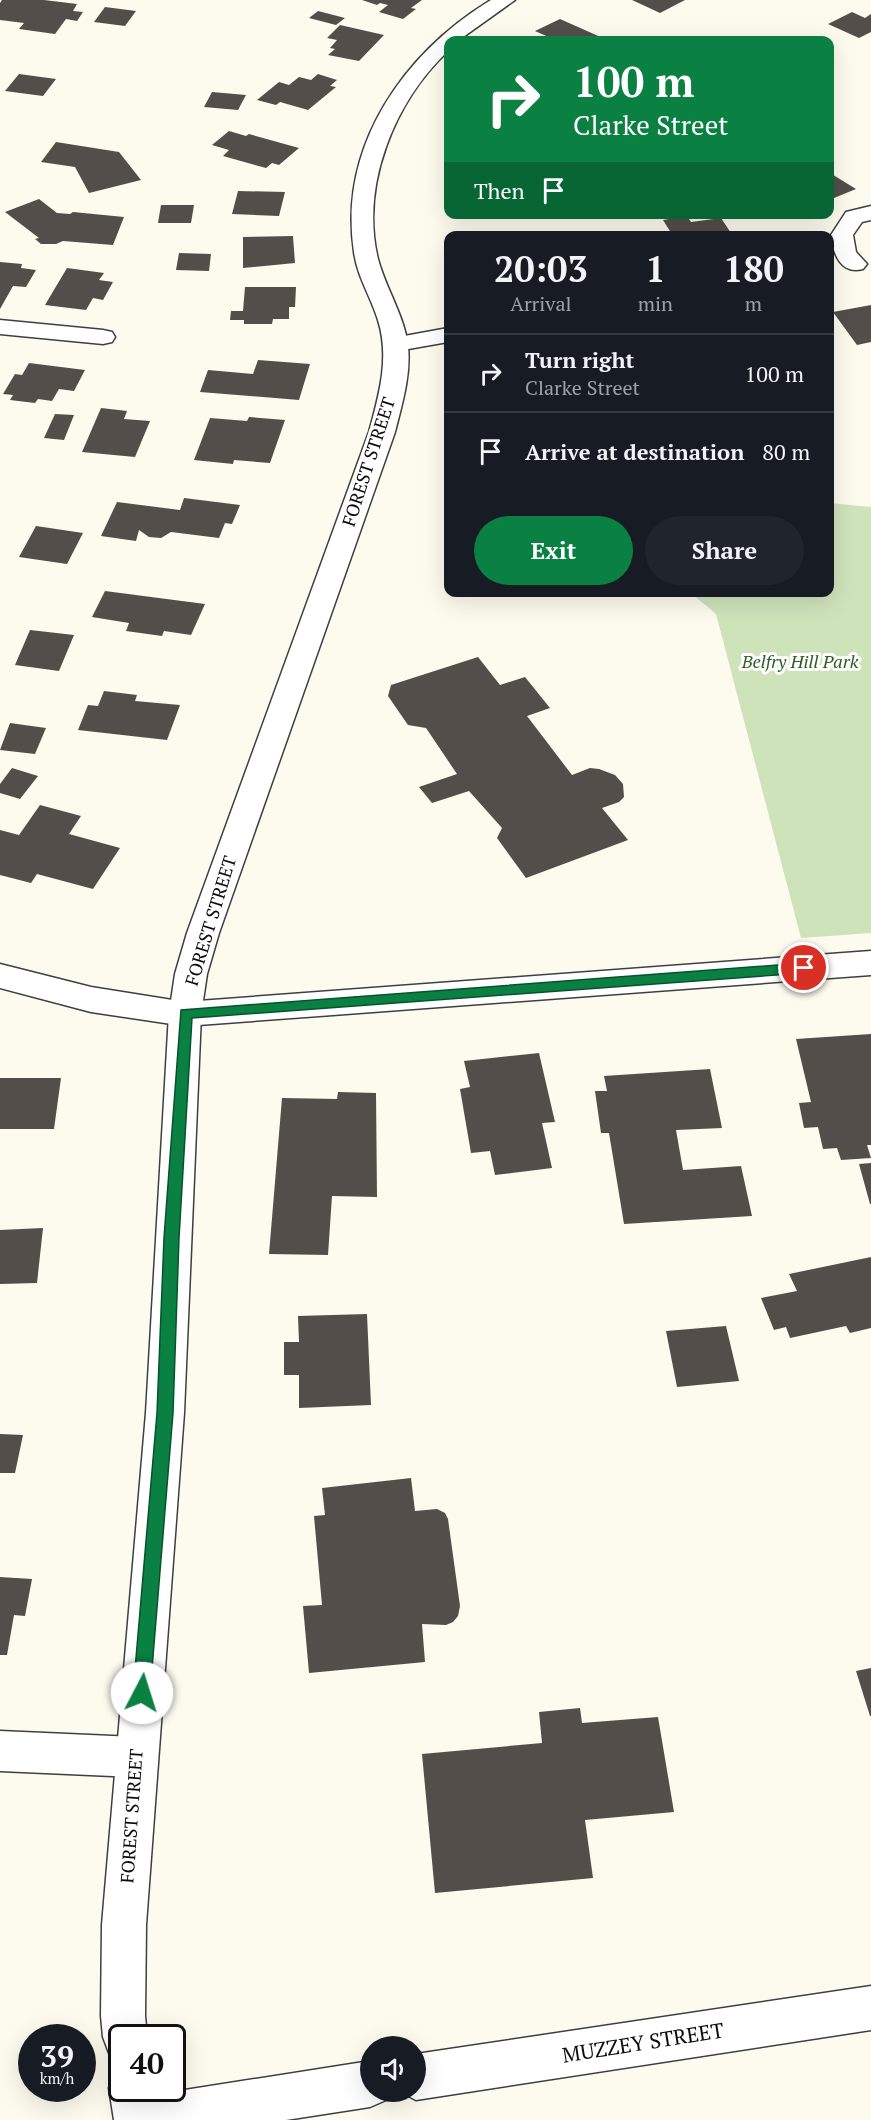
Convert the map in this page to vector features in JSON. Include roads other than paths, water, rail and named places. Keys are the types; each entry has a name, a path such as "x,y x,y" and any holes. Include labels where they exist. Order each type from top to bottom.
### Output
{"street":[{"name":"FOREST STREET","path":"452,36 505,0"},
{"name":"FOREST STREET","path":"124,2024 124,1925 135,1757 165,1413 171,1238 185,1014 191,974 203,933 382,432 396,371 397,344 365,252 362,207 370,161 381,128 422,65 444,44"},
{"path":"863,265 845,253 842,235 854,217 871,213"},
{"path":"834,269 863,265"},
{"path":"0,327 103,337"},
{"path":"397,344 444,336"},
{"path":"0,976 94,1002 139,1010 185,1014 871,963"},
{"path":"0,1751 135,1757"},
{"name":"MUZZEY STREET","path":"426,2075 871,2008"},
{"path":"135,2102 139,2120 360,2086"}],"park label":[{"name":"Belfry Hill Park","path":"800,662"}]}
